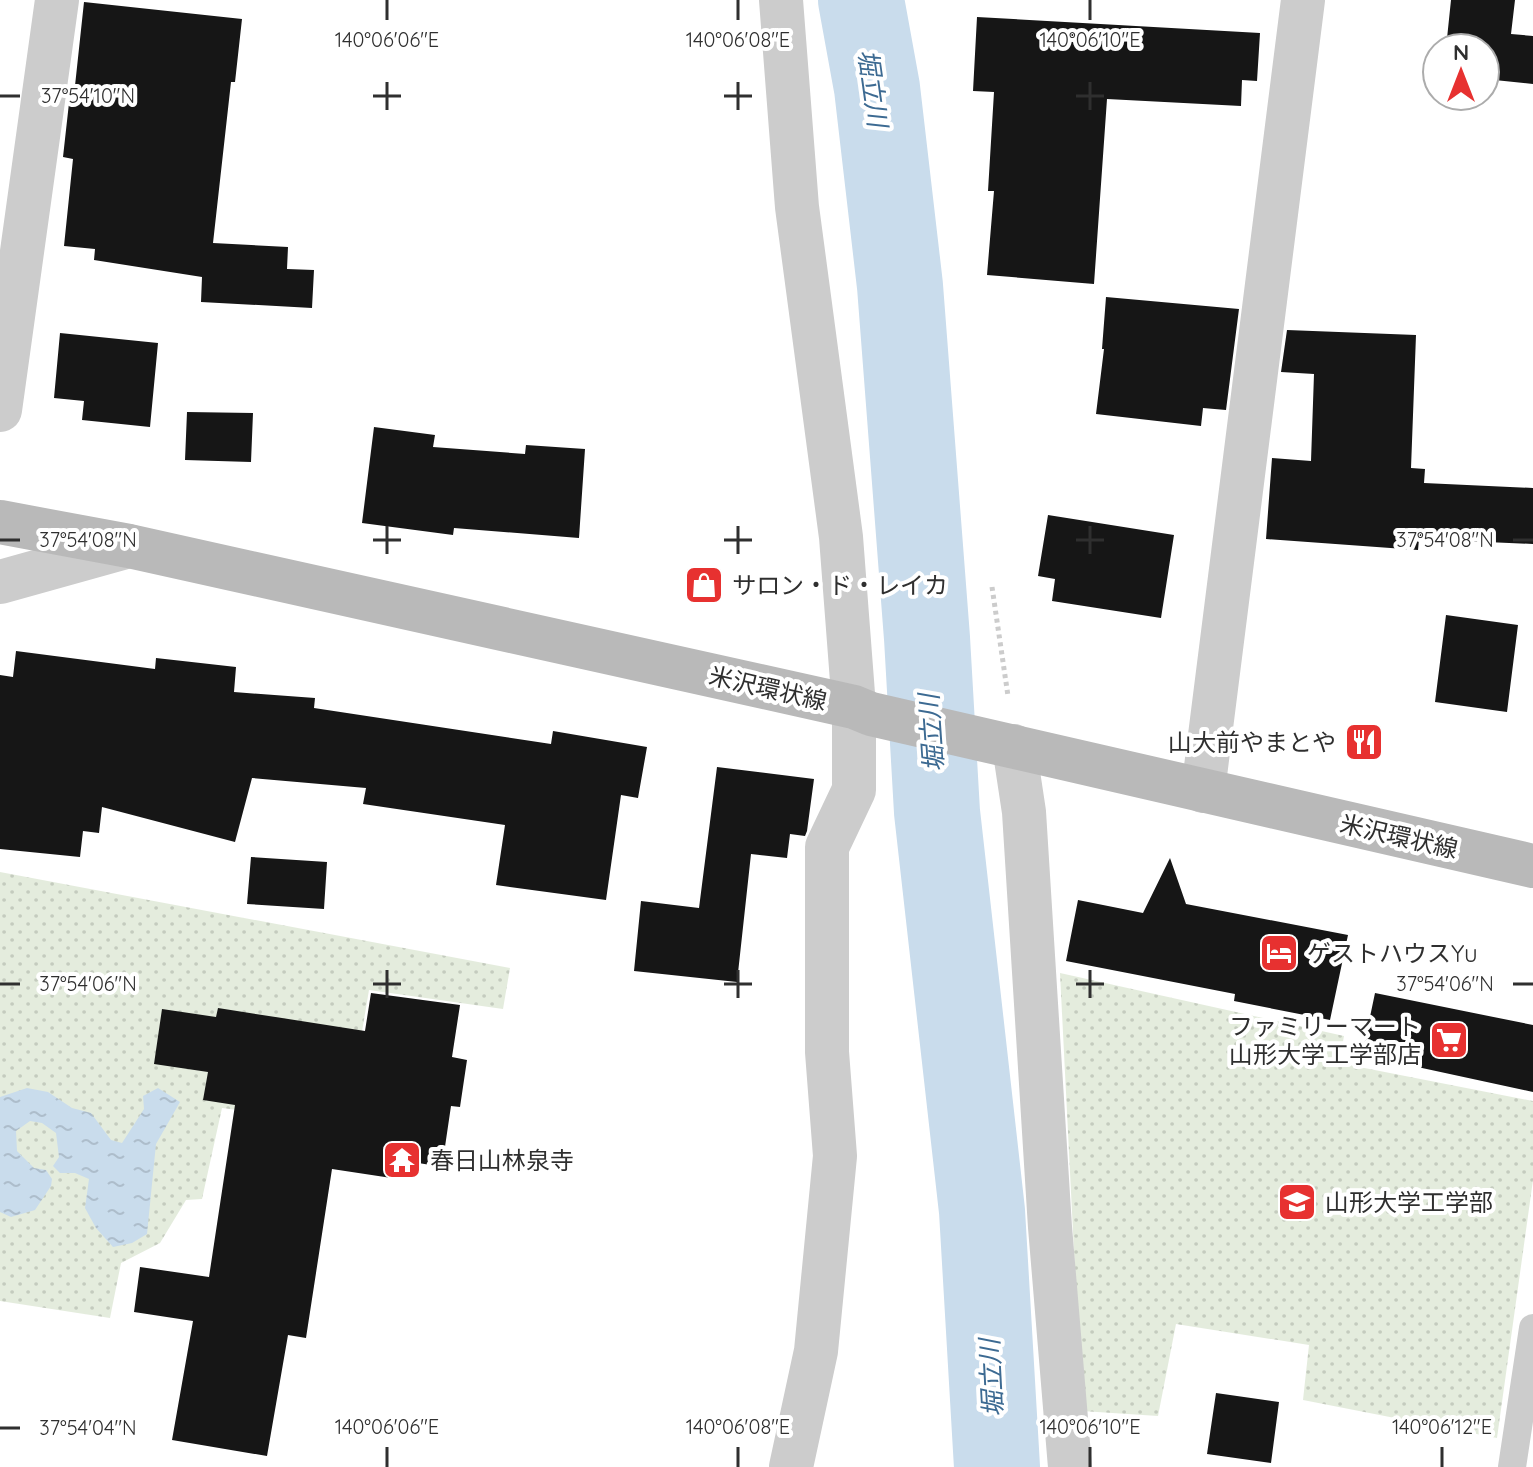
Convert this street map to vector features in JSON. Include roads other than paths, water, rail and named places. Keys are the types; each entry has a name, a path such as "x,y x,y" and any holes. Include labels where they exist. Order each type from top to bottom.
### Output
{"main road":[{"name":"米沢環状線","path":"0,522 129,546 862,710 1533,866"}],"street":[{"path":"0,410 57,0"},
{"path":"781,0 797,207 862,710 854,790 827,847 827,1052 835,1156 816,1351 791,1467"},
{"path":"1203,791 1303,0"},
{"path":"0,582 129,546"},
{"path":"1007,744 1024,812 1050,1227 1070,1467"}],"lane":[{"path":"1512,1467 1533,1328"}],"water":[{"path":"27,1088 48,1092 72,1108 91,1113 111,1140 122,1143 144,1109 143,1096 158,1088 180,1102 156,1144 147,1234 132,1243 113,1247 96,1228 85,1208 89,1179 75,1173 60,1173 53,1166 59,1157 56,1133 42,1123 30,1121 16,1131 17,1151 34,1168 46,1170 52,1179 51,1186 35,1210 11,1217 0,1212 0,1097"}],"waterway":[{"name":"堀立川","path":"861,0 877,88 900,286 937,812 982,1211 997,1467"}],"place":[{"name":"サロン・ド・レイカ","path":"704,585"},
{"name":"山大前やまとや","path":"1364,742"},
{"name":"ゲストハウスYu","path":"1279,953"},
{"name":"ファミリーマート 山形大学工学部店","path":"1449,1040"},
{"name":"春日山林泉寺","path":"402,1160"},
{"name":"山形大学工学部","path":"1297,1202"}]}
